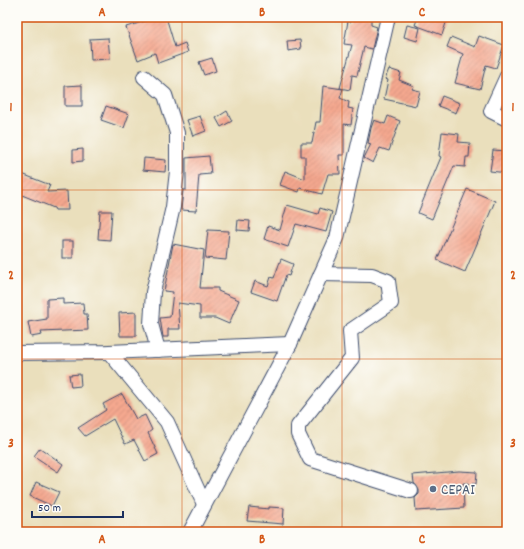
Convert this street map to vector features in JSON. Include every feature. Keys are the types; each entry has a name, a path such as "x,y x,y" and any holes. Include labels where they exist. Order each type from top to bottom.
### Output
{"street":[{"path":"190,532 290,344 337,238 388,17"},
{"path":"507,76 491,111 507,119"},
{"path":"144,77 165,95 177,133 177,171 173,207 154,292 151,324 158,350"},
{"path":"321,274 372,275 388,281 391,303 350,331 352,358 298,426 298,434 310,459 411,492"},
{"path":"17,353 110,352 290,344"},
{"path":"110,352 167,422 204,504"}],"building":[{"path":"158,17 166,17 175,47 185,43 188,52 158,63 155,53 138,60 126,27"},
{"path":"351,17 371,17 371,25 377,27 372,49 364,47 357,76 352,75 350,90 340,88 352,45 344,44 348,21 351,22"},
{"path":"418,17 448,17 442,35 415,25"},
{"path":"407,25 420,28 417,41 404,37"},
{"path":"479,36 504,45 496,68 486,65 480,89 455,83 463,54 447,47 451,37 475,47"},
{"path":"108,38 110,59 91,60 90,39"},
{"path":"300,40 301,49 288,51 287,41"},
{"path":"212,58 216,71 204,75 199,62"},
{"path":"389,69 401,73 399,80 414,86 412,89 420,91 416,106 384,99 388,80 385,79"},
{"path":"82,85 82,106 65,106 65,86"},
{"path":"323,86 343,89 340,98 349,102 348,108 353,109 351,125 344,124 344,155 339,155 340,174 328,174 322,194 300,188 299,192 280,185 285,171 305,179 305,156 301,156 301,143 312,143 316,122 320,122"},
{"path":"442,96 460,103 456,113 438,106"},
{"path":"106,106 129,114 124,128 101,120"},
{"path":"227,111 232,121 221,127 216,118"},
{"path":"200,116 206,131 193,136 187,120"},
{"path":"388,116 400,121 389,151 380,148 373,163 364,158 371,144 368,143 371,128 374,120 385,124"},
{"path":"442,132 459,134 458,142 470,143 469,157 466,157 465,167 454,166 432,219 418,213 441,157 439,156"},
{"path":"83,149 83,161 73,162 73,150"},
{"path":"493,150 507,151 507,173 490,171"},
{"path":"209,156 211,174 199,175 196,211 181,210 183,190 186,190 186,158"},
{"path":"144,158 166,160 165,172 143,170"},
{"path":"22,174 50,185 47,192 67,191 68,210 55,210 54,208 17,193 17,185"},
{"path":"467,189 495,201 465,272 437,260"},
{"path":"287,205 318,214 320,208 332,212 326,232 296,224 288,247 264,239 268,226 280,230"},
{"path":"100,211 112,211 110,240 98,239"},
{"path":"238,220 250,221 249,231 237,230"},
{"path":"208,230 229,231 226,260 205,258"},
{"path":"62,241 73,241 73,258 62,258"},
{"path":"173,244 204,250 200,288 218,288 218,291 239,300 229,324 215,318 200,318 200,306 178,303 180,329 168,329 168,337 163,337 160,318 170,317 173,292 164,291"},
{"path":"281,259 293,264 289,276 286,275 277,301 251,292 255,281 268,286 271,277 274,278"},
{"path":"63,298 63,304 83,303 84,314 87,314 88,330 41,332 42,335 31,337 28,322 47,319 47,299"},
{"path":"136,312 136,336 120,336 119,313"},
{"path":"80,374 81,386 71,387 69,375"},
{"path":"122,394 136,419 145,415 152,430 148,433 158,454 145,461 134,440 125,444 113,419 85,436 78,428 106,410 103,404"},
{"path":"40,448 63,464 58,472 34,456"},
{"path":"459,471 477,472 476,484 463,483 464,508 416,511 415,498 419,494 419,490 414,483 413,475"},
{"path":"36,482 59,492 52,506 30,496"},
{"path":"249,507 269,509 269,507 284,508 283,524 247,521"}],"place":[{"name":"CEPAI","path":"433,489"}]}
